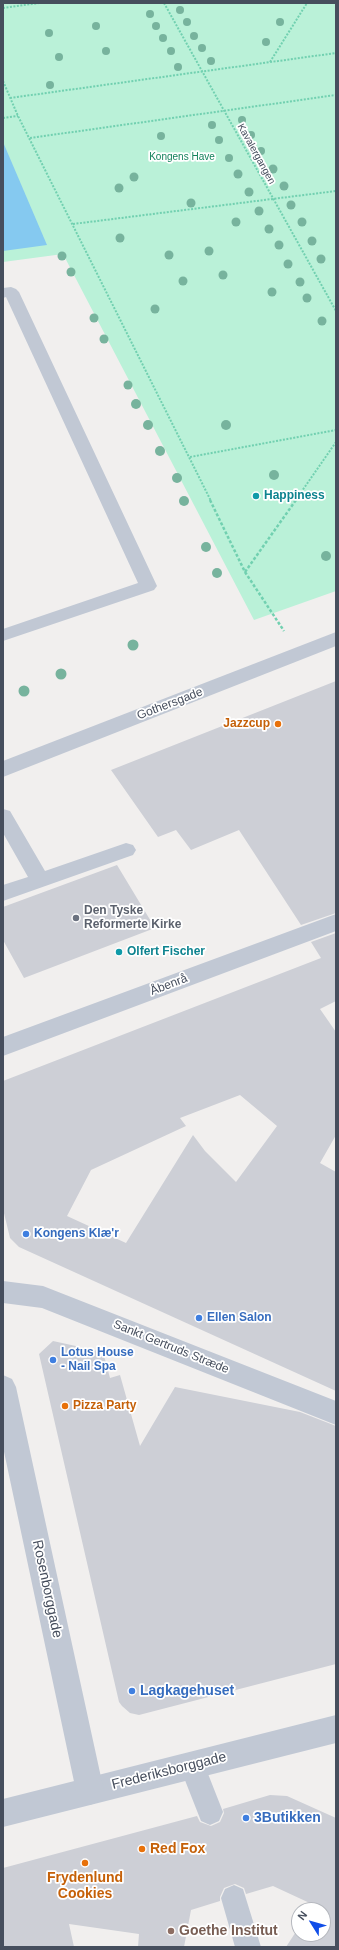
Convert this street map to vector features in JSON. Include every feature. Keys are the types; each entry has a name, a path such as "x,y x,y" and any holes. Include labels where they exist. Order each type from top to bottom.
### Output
{"street":[{"name":"Gothersgade","path":"3,769 336,639"},
{"name":"Åbenrå","path":"3,1047 336,922"},
{"name":"Sankt Gertruds Stræde","path":"3,1292 43,1297 336,1413"},
{"name":"Rosenborggade","path":"3,1387 90,1791"},
{"name":"Frederiksborggade","path":"3,1813 336,1729"}],"lane":[{"path":"3,293 11,292 148,586 3,635"},
{"path":"3,816 40,880"},
{"path":"3,893 126,850"},
{"path":"192,1765 210,1812"},
{"path":"234,1898 248,1947"}],"path":[{"path":"3,8 39,3"},
{"name":"Kavalergangen","path":"164,3 336,311"},
{"path":"270,62 307,3"},
{"path":"10,98 336,53"},
{"path":"3,81 18,116 190,457 245,572 300,653"},
{"path":"30,138 336,94"},
{"path":"3,118 18,116"},
{"path":"73,224 336,191"},
{"path":"190,457 336,430"},
{"path":"245,572 336,442"}],"green space":[{"name":"Kongens Have","path":"3,3 336,3 336,591 254,620 63,254 3,262"}],"water":[{"path":"3,142 47,245 3,251"}],"building":[{"path":"336,681 336,913 301,925 239,830 191,850 176,830 158,837 111,770"},
{"name":"Den Tyske Reformerte Kirke","path":"117,865 155,928 24,978 3,940 3,907"},
{"path":"336,933 336,1001 320,1009 336,1032 336,1135 320,1163 336,1172 336,1391 19,1247 10,1238 3,1209 3,1081 321,958 311,942","holes":["240,1095 277,1126 236,1182 205,1151 193,1135 126,1243 67,1216 91,1170 186,1126 180,1118"]},
{"path":"53,1341 103,1352 110,1378 120,1375 140,1446 175,1387 300,1412 336,1426 336,1664 139,1715 130,1713 122,1706 119,1702 39,1354"},
{"path":"270,1795 287,1796 336,1818 336,1947 286,1947 291,1939 291,1942 331,1942 331,1902 308,1902 273,1886 246,1894 244,1888 235,1884 224,1888 220,1901 191,1910 184,1947 138,1947 139,1934 69,1924 74,1947 3,1947 3,1868 197,1816 200,1822 211,1826 220,1822 224,1813 223,1809"}],"place":[{"name":"Happiness","path":"256,496"},
{"name":"Jazzcup","path":"278,724"},
{"name":"Den Tyske Reformerte Kirke","path":"76,918"},
{"name":"Olfert Fischer","path":"119,952"},
{"name":"Kongens Klæ'r","path":"26,1234"},
{"name":"Ellen Salon","path":"199,1318"},
{"name":"Lotus House - Nail Spa","path":"53,1360"},
{"name":"Pizza Party","path":"65,1406"},
{"name":"Lagkagehuset","path":"132,1691"},
{"name":"3Butikken","path":"246,1818"},
{"name":"Red Fox","path":"142,1849"},
{"name":"Frydenlund Cookies","path":"85,1863"},
{"name":"Goethe Institut","path":"171,1931"}]}
